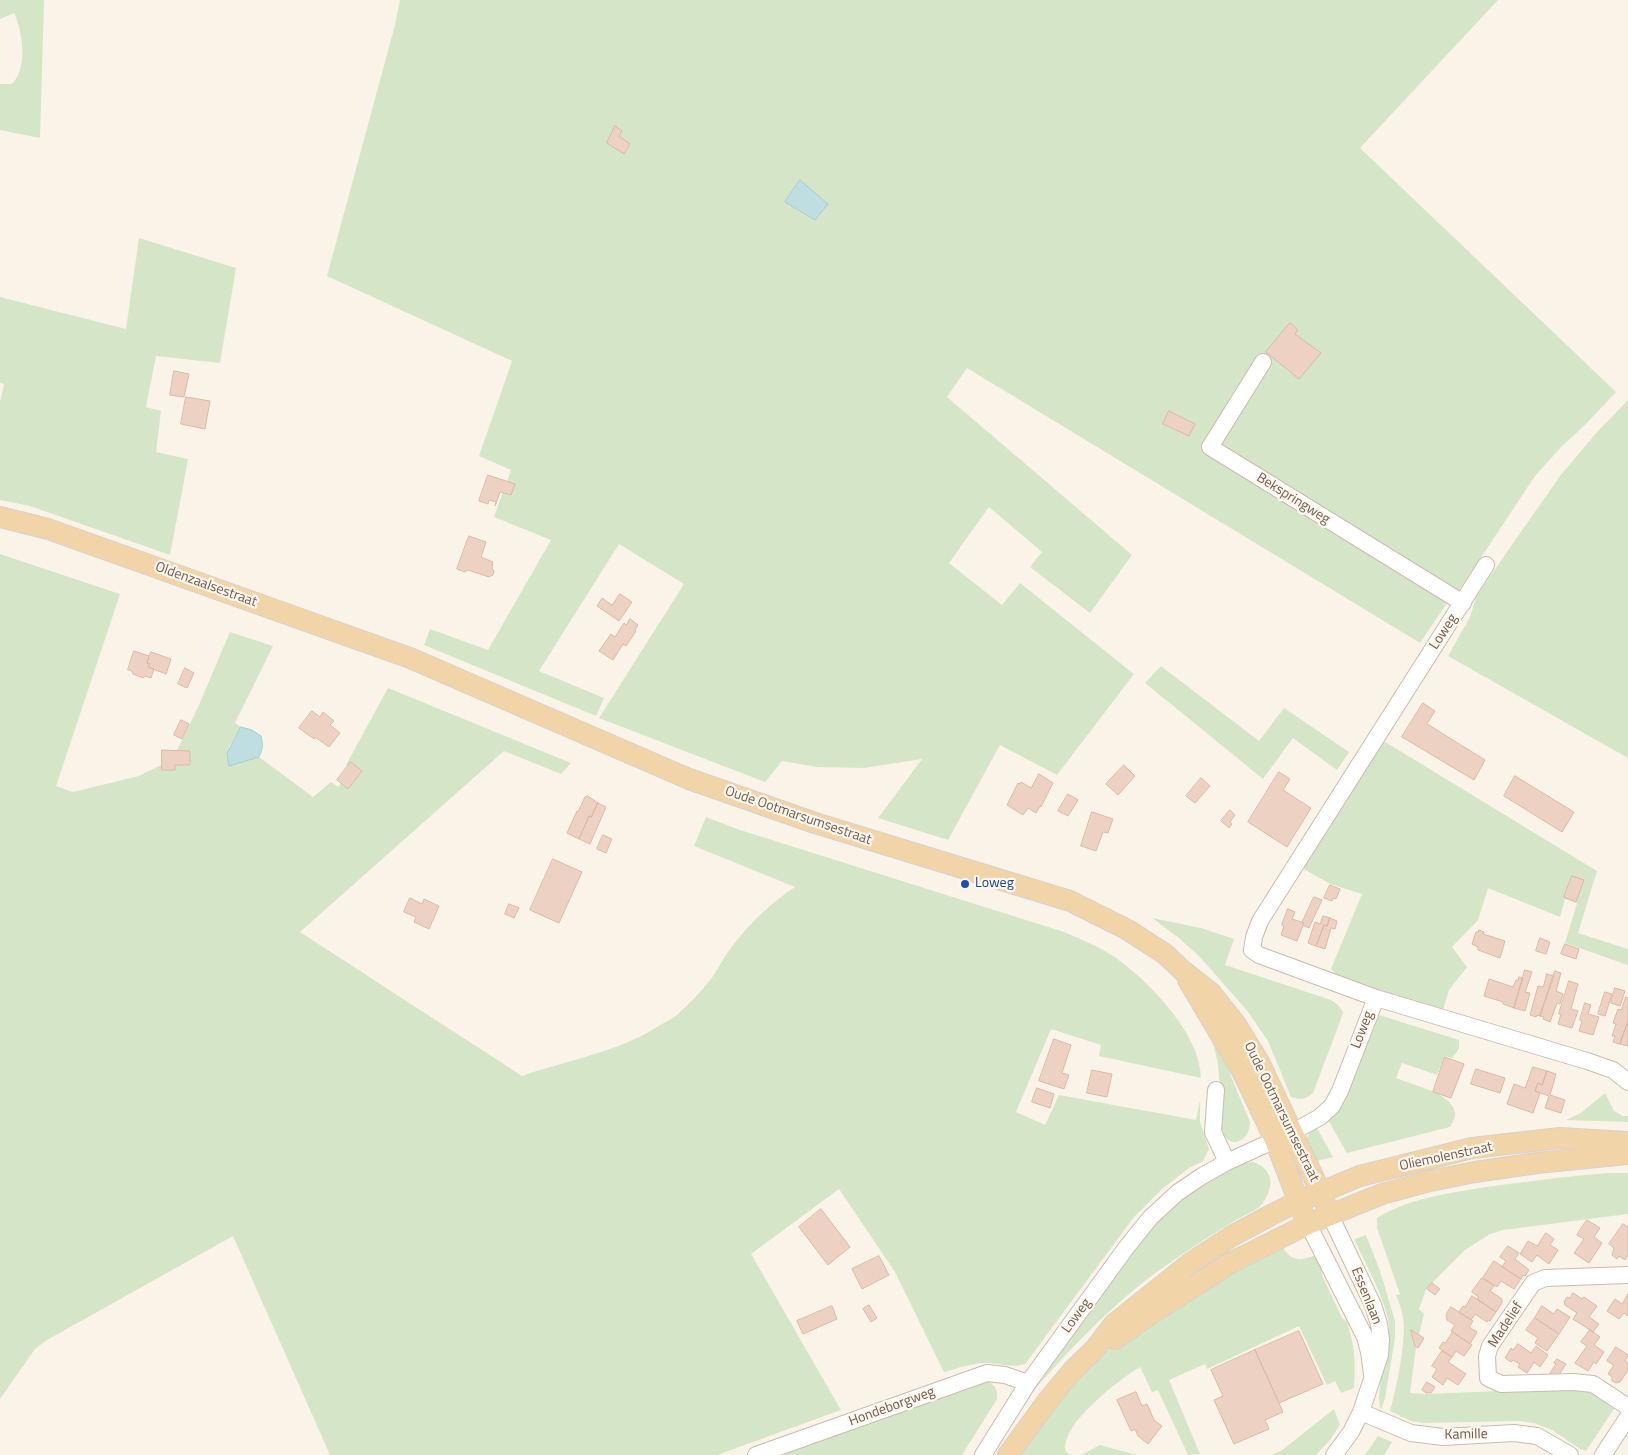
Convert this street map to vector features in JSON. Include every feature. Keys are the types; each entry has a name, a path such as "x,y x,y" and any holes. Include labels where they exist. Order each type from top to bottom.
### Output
{"main road":[{"name":"Oldenzaalsestraat","path":"0,518 48,529 410,658"},
{"name":"Oude Ootmarsumsestraat","path":"410,658 689,779 815,823 1070,901 1128,930 1165,954 1183,972 1211,993 1235,1023 1259,1062 1330,1215"},
{"name":"Oude Ootmarsumsestraat","path":"1183,972 1243,1073 1275,1140 1308,1224"},
{"name":"Oliemolenstraat","path":"1095,1349 1114,1324 1189,1264 1232,1236 1299,1201 1360,1176 1472,1148 1560,1138 1628,1142"},
{"name":"Oliemolenstraat","path":"1095,1349 1114,1340 1232,1262 1308,1224 1382,1194 1430,1181 1519,1166 1628,1154"},
{"path":"1008,1455 1049,1399 1074,1369 1095,1349"}],"street":[{"name":"Bekspringweg","path":"1262,362 1210,447 1463,603"},
{"name":"Loweg","path":"983,1455 1028,1383 1150,1218 1176,1193 1227,1162 1293,1132 1320,1116 1332,1106 1340,1091 1376,998 1259,955 1252,950 1254,937 1260,921 1486,566"},
{"path":"1376,998 1587,1060 1613,1070 1628,1082"},
{"path":"1216,1090 1213,1132 1227,1162"},
{"name":"Essenlaan","path":"1330,1215 1373,1306 1379,1324 1381,1340 1380,1355 1360,1412 1351,1432 1334,1455"},
{"name":"Essenlaan","path":"1308,1224 1364,1337 1369,1352 1372,1381"},
{"name":"Madelief","path":"1628,1276 1545,1278 1533,1284 1490,1346 1487,1356 1488,1378 1501,1384 1573,1382 1593,1384 1628,1407"},
{"name":"Hondeborgweg","path":"756,1455 987,1373 1005,1375 1028,1383"},
{"name":"Kamille","path":"1360,1412 1411,1432 1443,1437 1514,1433 1537,1436 1570,1455"},
{"path":"1603,1455 1628,1417"}],"green space":[{"path":"0,0 44,0 40,138 0,130 0,84 12,84 17,77 22,60 22,40 14,13 0,19"},
{"path":"400,0 1498,0 1360,148 1616,392 1535,476 1458,592 1274,495 1447,603 1420,643 967,368 947,397 1132,555 1090,613 1030,567 1042,552 989,507 949,563 1002,605 1020,583 1134,674 1057,775 1000,745 948,840 878,818 922,759 864,768 817,767 782,761 765,782 599,718 684,584 619,544 539,671 604,698 596,716 424,645 430,629 488,650 551,540 494,517 511,470 479,456 512,361 327,276 395,25"},
{"path":"139,238 236,268 220,363 156,356 146,407 161,411 156,452 188,459 170,555 30,506 0,500 0,402 4,384 0,383 0,297 126,329"},
{"path":"1628,400 1628,758 1448,656 1470,617 1477,595 1560,476 1597,432"},
{"path":"0,554 120,594 56,786 73,792 139,776 172,757 199,705 230,632 273,646 235,723 241,727 229,747 229,766 259,757 313,797 331,782 338,787 352,770 346,765 388,688 571,763 561,774 504,751 300,932 522,1076 608,1050 641,1036 677,1015 707,984 747,928 770,906 795,887 694,846 706,817 740,830 1064,932 1113,956 1141,979 1170,1009 1192,1044 1199,1061 1201,1078 1099,1056 1101,1045 1051,1029 1016,1112 1045,1125 1059,1095 1196,1120 1200,1100 1200,1122 1209,1149 1203,1161 1189,1168 1162,1189 1134,1217 1025,1364 1016,1366 977,1363 944,1372 895,1272 839,1189 751,1254 841,1410 717,1455 330,1455 233,1236 47,1340 35,1349 0,1399"},
{"path":"1161,666 1259,741 1284,708 1349,752 1337,770 1293,738 1263,779 1145,683"},
{"path":"1382,740 1597,871 1578,933 1628,949 1628,965 1565,943 1577,903 1565,899 1560,917 1488,888 1478,920 1452,947 1467,967 1449,990 1443,1010 1339,978 1331,969 1362,894 1330,884 1302,868"},
{"path":"1152,918 1201,928 1234,939 1225,965 1331,1000 1338,1005 1343,1012 1313,1093 1303,1099 1291,1097 1268,1041 1249,1013 1200,957 1179,938"},
{"path":"1379,1015 1459,1040 1459,1049 1452,1058 1445,1056 1437,1075 1402,1063 1396,1078 1440,1095 1453,1106 1455,1117 1450,1127 1347,1153 1328,1120 1370,1028"},
{"path":"1212,1042 1226,1064 1250,1122 1245,1137 1237,1142 1228,1140 1220,1126 1219,1071"},
{"path":"1605,1093 1614,1111 1623,1116 1628,1116 1628,1122 1566,1120 1581,1113"},
{"path":"1317,1128 1333,1157 1317,1161 1306,1140 1310,1131"},
{"path":"1253,1162 1265,1169 1270,1179 1269,1191 1260,1206 1194,1246 1135,1289 1081,1339 1014,1413 1155,1221 1199,1184 1241,1164"},
{"path":"1628,1173 1628,1214 1503,1230 1490,1234 1465,1250 1426,1289 1419,1309 1424,1314 1416,1347 1410,1393 1571,1388 1593,1391 1616,1406 1586,1451 1552,1430 1534,1423 1518,1421 1424,1423 1411,1421 1390,1411 1400,1364 1404,1327 1402,1312 1396,1295 1400,1294 1377,1228 1377,1218 1401,1206 1440,1195 1529,1181"},
{"path":"1366,1235 1380,1271 1395,1321 1395,1338 1385,1398 1381,1410 1379,1392 1389,1326 1380,1295 1356,1243 1355,1239"},
{"path":"1280,1242 1287,1253 1294,1258 1304,1259 1316,1255 1323,1268 1322,1275 1350,1331 1354,1355 1354,1388 1341,1393 1335,1381 1327,1385 1299,1326 1207,1369 1205,1364 1169,1380 1200,1454 1188,1455 1158,1390 1152,1392 1140,1367 1092,1404 1071,1429 1066,1441 1066,1452 1071,1455 1018,1455 1076,1381 1117,1343"},
{"path":"986,1380 992,1383 995,1388 997,1399 962,1455 767,1455"},
{"path":"1334,1409 1340,1425 1330,1440 1316,1455 1271,1455 1281,1451"},
{"path":"1378,1436 1392,1442 1384,1455 1365,1455"},
{"path":"1100,1445 1137,1455 1081,1455"}],"water":[{"path":"800,180 828,204 815,220 785,202"},
{"path":"241,727 252,730 261,736 261,752 259,757 229,766 227,754"}],"building":[{"path":"615,126 622,131 619,136 630,144 624,154 607,143"},
{"path":"1290,323 1298,330 1295,334 1321,353 1299,379 1266,352"},
{"path":"174,371 189,374 184,397 170,395"},
{"path":"186,397 210,401 205,429 181,424"},
{"path":"1169,411 1195,424 1189,436 1163,424"},
{"path":"488,475 515,484 511,495 500,492 495,506 496,502 489,500 488,504 479,501"},
{"path":"469,536 486,542 481,557 493,562 493,575 489,577 468,570 465,572 457,569"},
{"path":"620,594 632,602 619,621 597,606 602,598 612,605"},
{"path":"630,619 638,625 636,631 626,646 623,644 613,660 599,651 611,634 615,637 624,623 626,625"},
{"path":"134,651 149,656 147,663 150,664 148,667 154,669 151,678 145,676 143,678 128,670"},
{"path":"151,652 171,659 166,674 148,667 150,664 147,663"},
{"path":"185,668 194,673 187,688 178,684"},
{"path":"1423,703 1435,711 1427,724 1485,760 1474,780 1402,737"},
{"path":"312,711 320,717 323,712 334,721 330,725 340,733 329,747 299,728"},
{"path":"181,720 189,724 182,739 174,735"},
{"path":"162,750 190,751 190,765 175,765 175,770 162,770"},
{"path":"351,762 362,771 348,789 337,780"},
{"path":"1124,765 1135,776 1118,795 1106,784"},
{"path":"1279,772 1290,779 1283,790 1311,808 1287,847 1248,822"},
{"path":"1039,774 1053,783 1036,813 1028,808 1023,815 1007,805 1018,783 1021,782 1031,788"},
{"path":"1515,776 1574,812 1562,832 1504,796"},
{"path":"1201,778 1210,786 1195,803 1186,796"},
{"path":"1068,794 1078,800 1068,816 1058,811"},
{"path":"588,796 598,803 591,817 589,816 579,839 567,833 577,811 585,797"},
{"path":"598,803 606,807 590,844 579,839 589,816 591,817"},
{"path":"1230,810 1235,815 1230,822 1232,824 1229,828 1221,821"},
{"path":"1092,812 1113,819 1108,833 1103,832 1096,851 1081,846"},
{"path":"603,835 612,839 606,853 597,849"},
{"path":"553,859 582,872 559,923 530,910"},
{"path":"1572,876 1584,880 1576,902 1564,897"},
{"path":"1330,885 1340,889 1336,899 1333,898 1332,901 1324,898"},
{"path":"1314,897 1322,900 1309,928 1302,923"},
{"path":"410,898 422,904 424,899 439,906 429,929 414,922 416,917 404,912"},
{"path":"509,904 519,908 514,918 505,914"},
{"path":"1288,909 1295,912 1292,919 1304,923 1297,941 1281,935 1284,926 1282,925"},
{"path":"1323,916 1330,918 1327,926 1324,925 1316,946 1308,943 1315,922 1320,924"},
{"path":"1330,918 1337,921 1335,929 1331,928 1325,949 1316,946 1324,925 1327,926"},
{"path":"1479,930 1484,932 1483,934 1505,941 1500,958 1478,950 1478,947 1472,944 1476,932"},
{"path":"1540,938 1550,942 1546,954 1536,951"},
{"path":"1565,944 1579,949 1576,959 1561,954"},
{"path":"1525,970 1532,972 1525,992 1530,993 1525,1011 1514,1008"},
{"path":"1555,971 1561,973 1556,991 1563,994 1560,1004 1557,1003 1550,1022 1540,1016"},
{"path":"1547,974 1554,976 1540,1016 1530,1015 1538,986 1543,987"},
{"path":"1519,977 1523,978 1514,1008 1484,996 1489,979 1513,987"},
{"path":"1569,981 1578,984 1571,1009 1578,1011 1572,1028 1558,1024 1561,1014 1559,1014"},
{"path":"1615,988 1625,991 1620,1006 1611,1003"},
{"path":"1605,992 1612,994 1605,1016 1598,1014"},
{"path":"1626,997 1628,998 1628,1021 1620,1044 1613,1042 1615,1036 1612,1036 1616,1024 1613,1023 1618,1009 1621,1010"},
{"path":"1585,1003 1591,1005 1588,1014 1599,1017 1593,1035 1579,1031"},
{"path":"1628,1021 1628,1046 1620,1044"},
{"path":"1054,1039 1071,1045 1062,1073 1069,1075 1064,1089 1039,1081"},
{"path":"1445,1057 1464,1064 1451,1098 1433,1092"},
{"path":"1533,1067 1547,1071 1542,1085 1538,1083 1535,1091 1540,1093 1533,1113 1507,1104 1514,1084 1525,1088"},
{"path":"1476,1069 1505,1078 1500,1093 1471,1084"},
{"path":"1092,1070 1112,1074 1107,1097 1087,1093"},
{"path":"1547,1071 1556,1074 1550,1095 1565,1100 1561,1113 1545,1108 1549,1096 1535,1091 1538,1083 1542,1085"},
{"path":"1037,1088 1054,1094 1050,1108 1032,1102"},
{"path":"821,1209 850,1247 828,1265 799,1227"},
{"path":"1587,1220 1600,1228 1594,1237 1602,1243 1589,1263 1574,1253 1584,1239 1577,1235"},
{"path":"1623,1224 1628,1227 1628,1255 1625,1260 1619,1256 1617,1259 1612,1255 1614,1248 1609,1244"},
{"path":"1546,1233 1554,1239 1550,1245 1558,1250 1549,1264 1537,1255 1532,1262 1520,1254 1528,1241 1537,1246"},
{"path":"1508,1246 1519,1253 1515,1259 1529,1270 1521,1279 1502,1267 1506,1261 1500,1257"},
{"path":"879,1256 889,1275 862,1289 852,1269"},
{"path":"1494,1261 1521,1279 1514,1289 1501,1281 1497,1287 1483,1278"},
{"path":"1482,1278 1494,1286 1490,1291 1502,1299 1502,1303 1496,1312 1477,1299 1479,1297 1472,1292"},
{"path":"1432,1283 1440,1289 1435,1295 1427,1289"},
{"path":"1573,1293 1582,1299 1584,1297 1597,1306 1589,1317 1599,1324 1593,1332 1573,1319 1577,1313 1565,1305 1564,1302 1567,1297 1570,1298"},
{"path":"1628,1294 1628,1316 1624,1313 1619,1319 1607,1311 1615,1299 1622,1304"},
{"path":"1472,1296 1496,1312 1490,1321 1488,1320 1487,1322 1475,1314 1471,1320 1459,1312 1463,1306 1465,1307"},
{"path":"869,1305 877,1318 871,1322 863,1309"},
{"path":"832,1306 837,1319 803,1334 797,1321"},
{"path":"1542,1306 1554,1314 1557,1309 1570,1317 1559,1334 1535,1318"},
{"path":"1451,1307 1473,1321 1469,1327 1477,1332 1470,1344 1451,1331 1455,1325 1447,1320 1446,1315"},
{"path":"1535,1318 1559,1334 1547,1351 1535,1343 1538,1338 1526,1330"},
{"path":"1411,1330 1424,1338 1418,1348 1415,1346"},
{"path":"1590,1330 1600,1337 1594,1345 1604,1352 1596,1364 1594,1362 1588,1371 1575,1363 1587,1346 1581,1342"},
{"path":"1299,1331 1323,1384 1279,1403 1255,1350"},
{"path":"1453,1332 1472,1345 1464,1356 1456,1351 1452,1357 1439,1348"},
{"path":"1518,1344 1531,1353 1536,1346 1548,1355 1540,1367 1534,1362 1527,1373 1518,1367 1520,1364 1505,1358 1511,1348 1513,1350"},
{"path":"1616,1347 1628,1355 1625,1361 1628,1363 1628,1370 1620,1382 1616,1383 1612,1381 1612,1377 1608,1374 1614,1365 1607,1361"},
{"path":"1255,1350 1283,1412 1265,1420 1269,1429 1234,1444 1214,1400 1223,1396 1211,1370"},
{"path":"1442,1351 1452,1357 1448,1362 1466,1374 1458,1385 1447,1378 1443,1385 1432,1377 1437,1369 1432,1366"},
{"path":"1557,1359 1566,1364 1557,1378 1550,1373"},
{"path":"1427,1382 1435,1387 1431,1393 1426,1393 1422,1390"},
{"path":"1136,1392 1142,1406 1147,1404 1154,1420 1162,1426 1148,1444 1138,1436 1135,1429 1131,1431 1117,1400"}],"place":[{"name":"Loweg","path":"965,884"}]}
